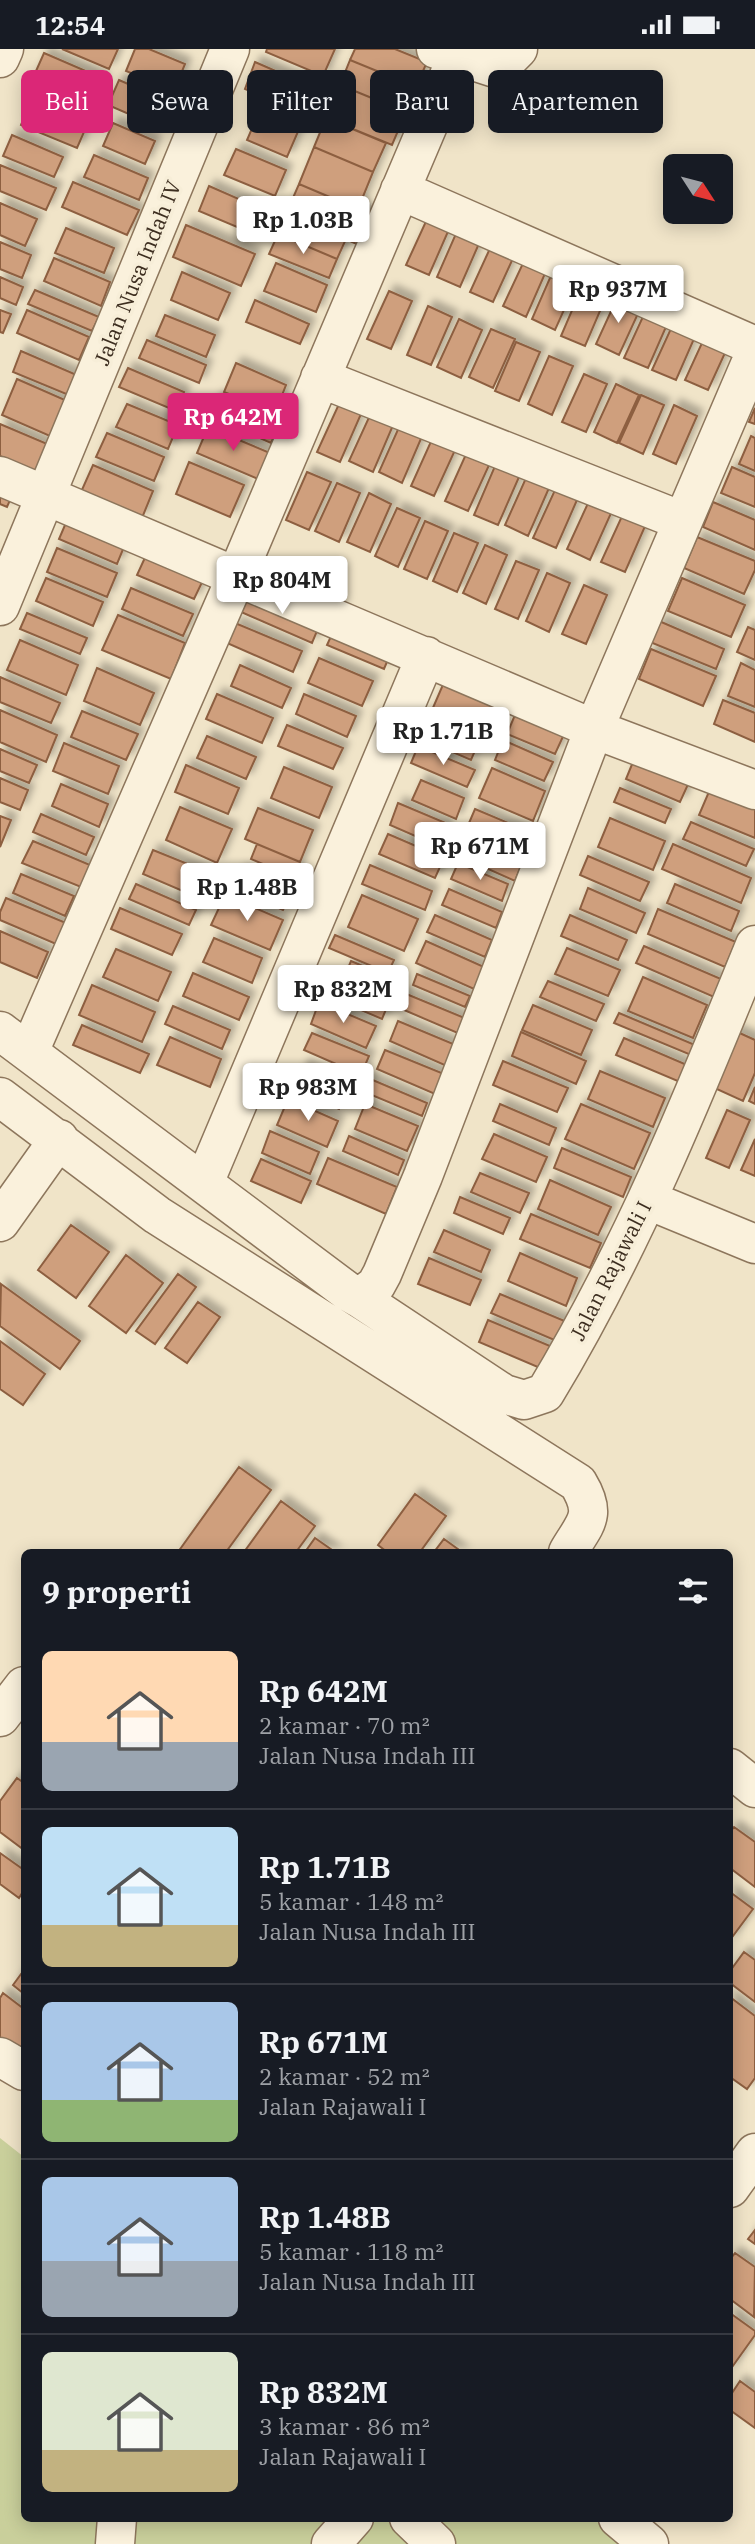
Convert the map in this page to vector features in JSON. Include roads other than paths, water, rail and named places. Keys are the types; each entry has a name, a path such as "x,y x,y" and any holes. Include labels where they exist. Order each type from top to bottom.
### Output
{"street":[{"path":"0,58 4,49"},
{"name":"Jalan Nusa Indah IV","path":"0,607 230,49"},
{"path":"15,1042 237,575 400,190 446,53 498,69 519,49"},
{"path":"400,190 755,346"},
{"path":"359,1298 376,1285 382,1274 418,1189 594,729 755,353"},
{"path":"320,378 682,521"},
{"path":"0,476 594,729 755,790"},
{"path":"204,1183 426,656"},
{"name":"Jalan Rajawali I","path":"15,1042 359,1298 504,1394 524,1400 545,1392 577,1339 742,1017 755,945"},
{"path":"0,1097 157,1215 578,1483 589,1504 589,1517 570,1549"},
{"path":"0,1222 59,1139"},
{"path":"648,1199 755,1244"},
{"path":"0,1717 21,1690"},
{"path":"733,1770 755,1788"},
{"path":"0,2057 21,2069"},
{"path":"733,2184 755,2153"},
{"path":"115,2544 117,2522"},
{"path":"331,2544 350,2522"},
{"path":"413,2522 436,2544"},
{"path":"623,2522 649,2544"}]}
